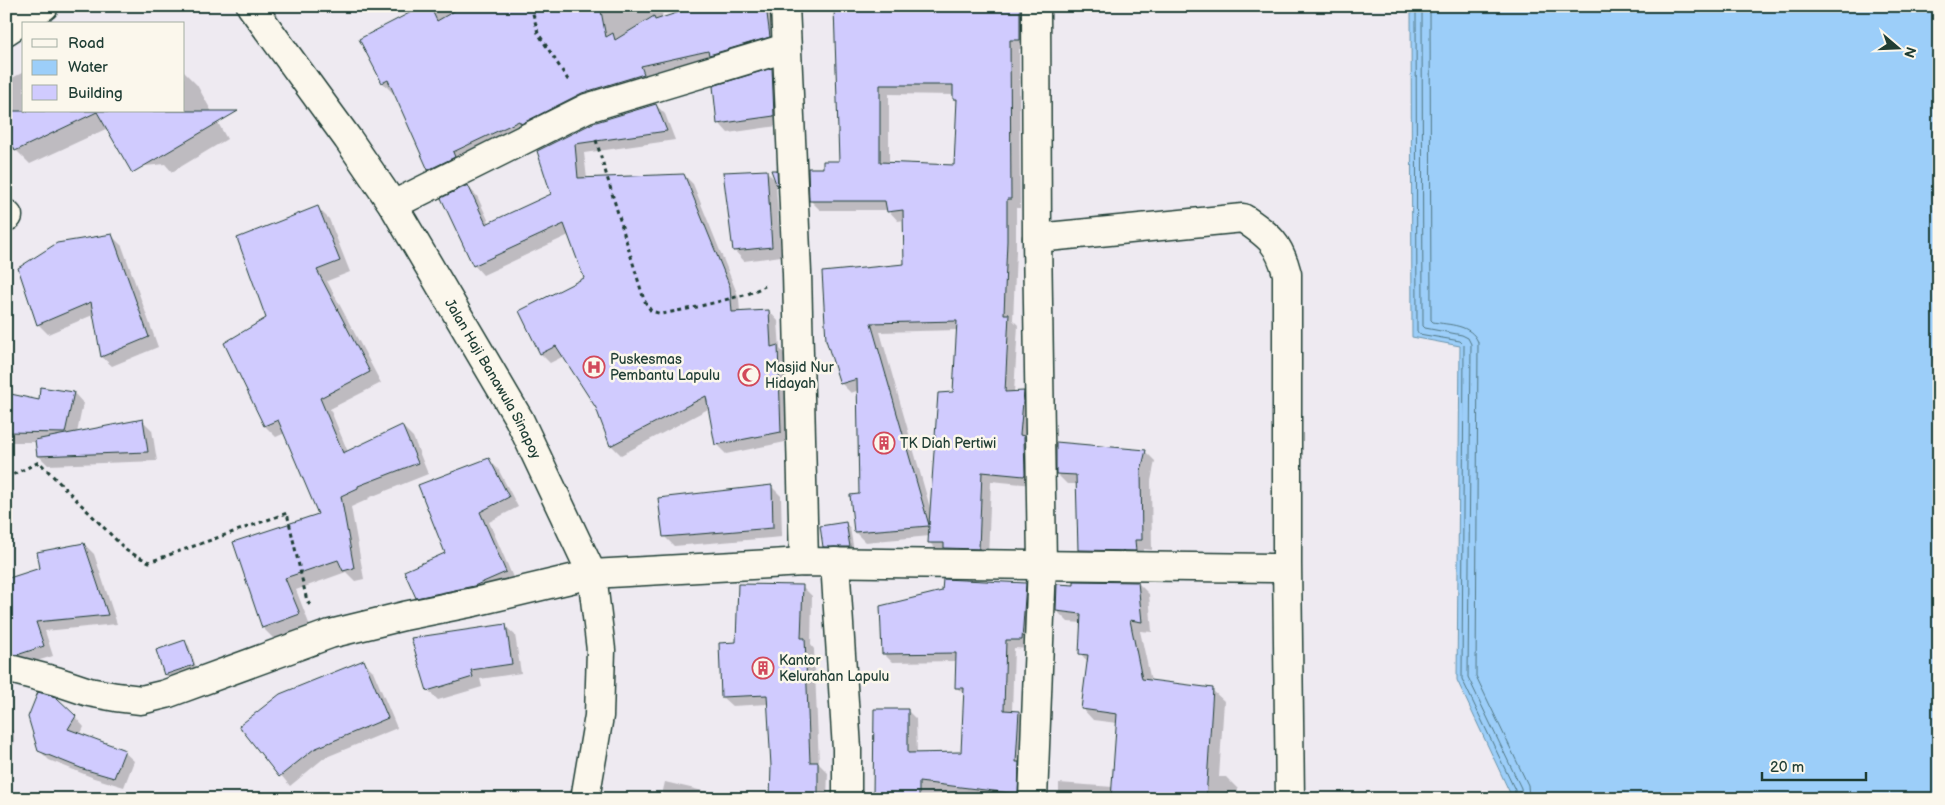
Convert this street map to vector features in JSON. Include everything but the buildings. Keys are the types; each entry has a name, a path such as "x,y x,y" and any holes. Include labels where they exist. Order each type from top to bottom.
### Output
{"main road":[{"path":"6,31 44,6"},
{"name":"Jalan Haji Banawula Sinapoy","path":"251,6 348,139 393,205 519,419 592,574 601,650 599,716 585,799"},
{"path":"785,6 797,273 804,562"},
{"path":"1033,799 1042,564 1036,6"},
{"path":"393,205 587,108 786,48"},
{"path":"1037,238 1242,218 1269,236 1283,260 1287,274 1287,564 1290,799"},
{"path":"6,668 90,692 141,700 166,694 330,634 592,574 804,562 1273,568"},
{"path":"835,562 847,749 847,799"}],"path":[{"path":"530,6 538,33 587,108 644,300 651,311 662,314 748,294 797,273"},
{"path":"6,478 39,462 127,551 149,562 287,513 307,601 330,634"}],"water":[{"path":"1411,6 1939,6 1939,799 1511,799 1510,793 1457,680 1460,346 1412,337"}],"place":[{"name":"Puskesmas Pembantu Lapulu","path":"594,367"},
{"name":"Masjid Nur Hidayah","path":"749,375"},
{"name":"TK Diah Pertiwi","path":"884,443"},
{"name":"Kantor Kelurahan Lapulu","path":"763,668"}]}
